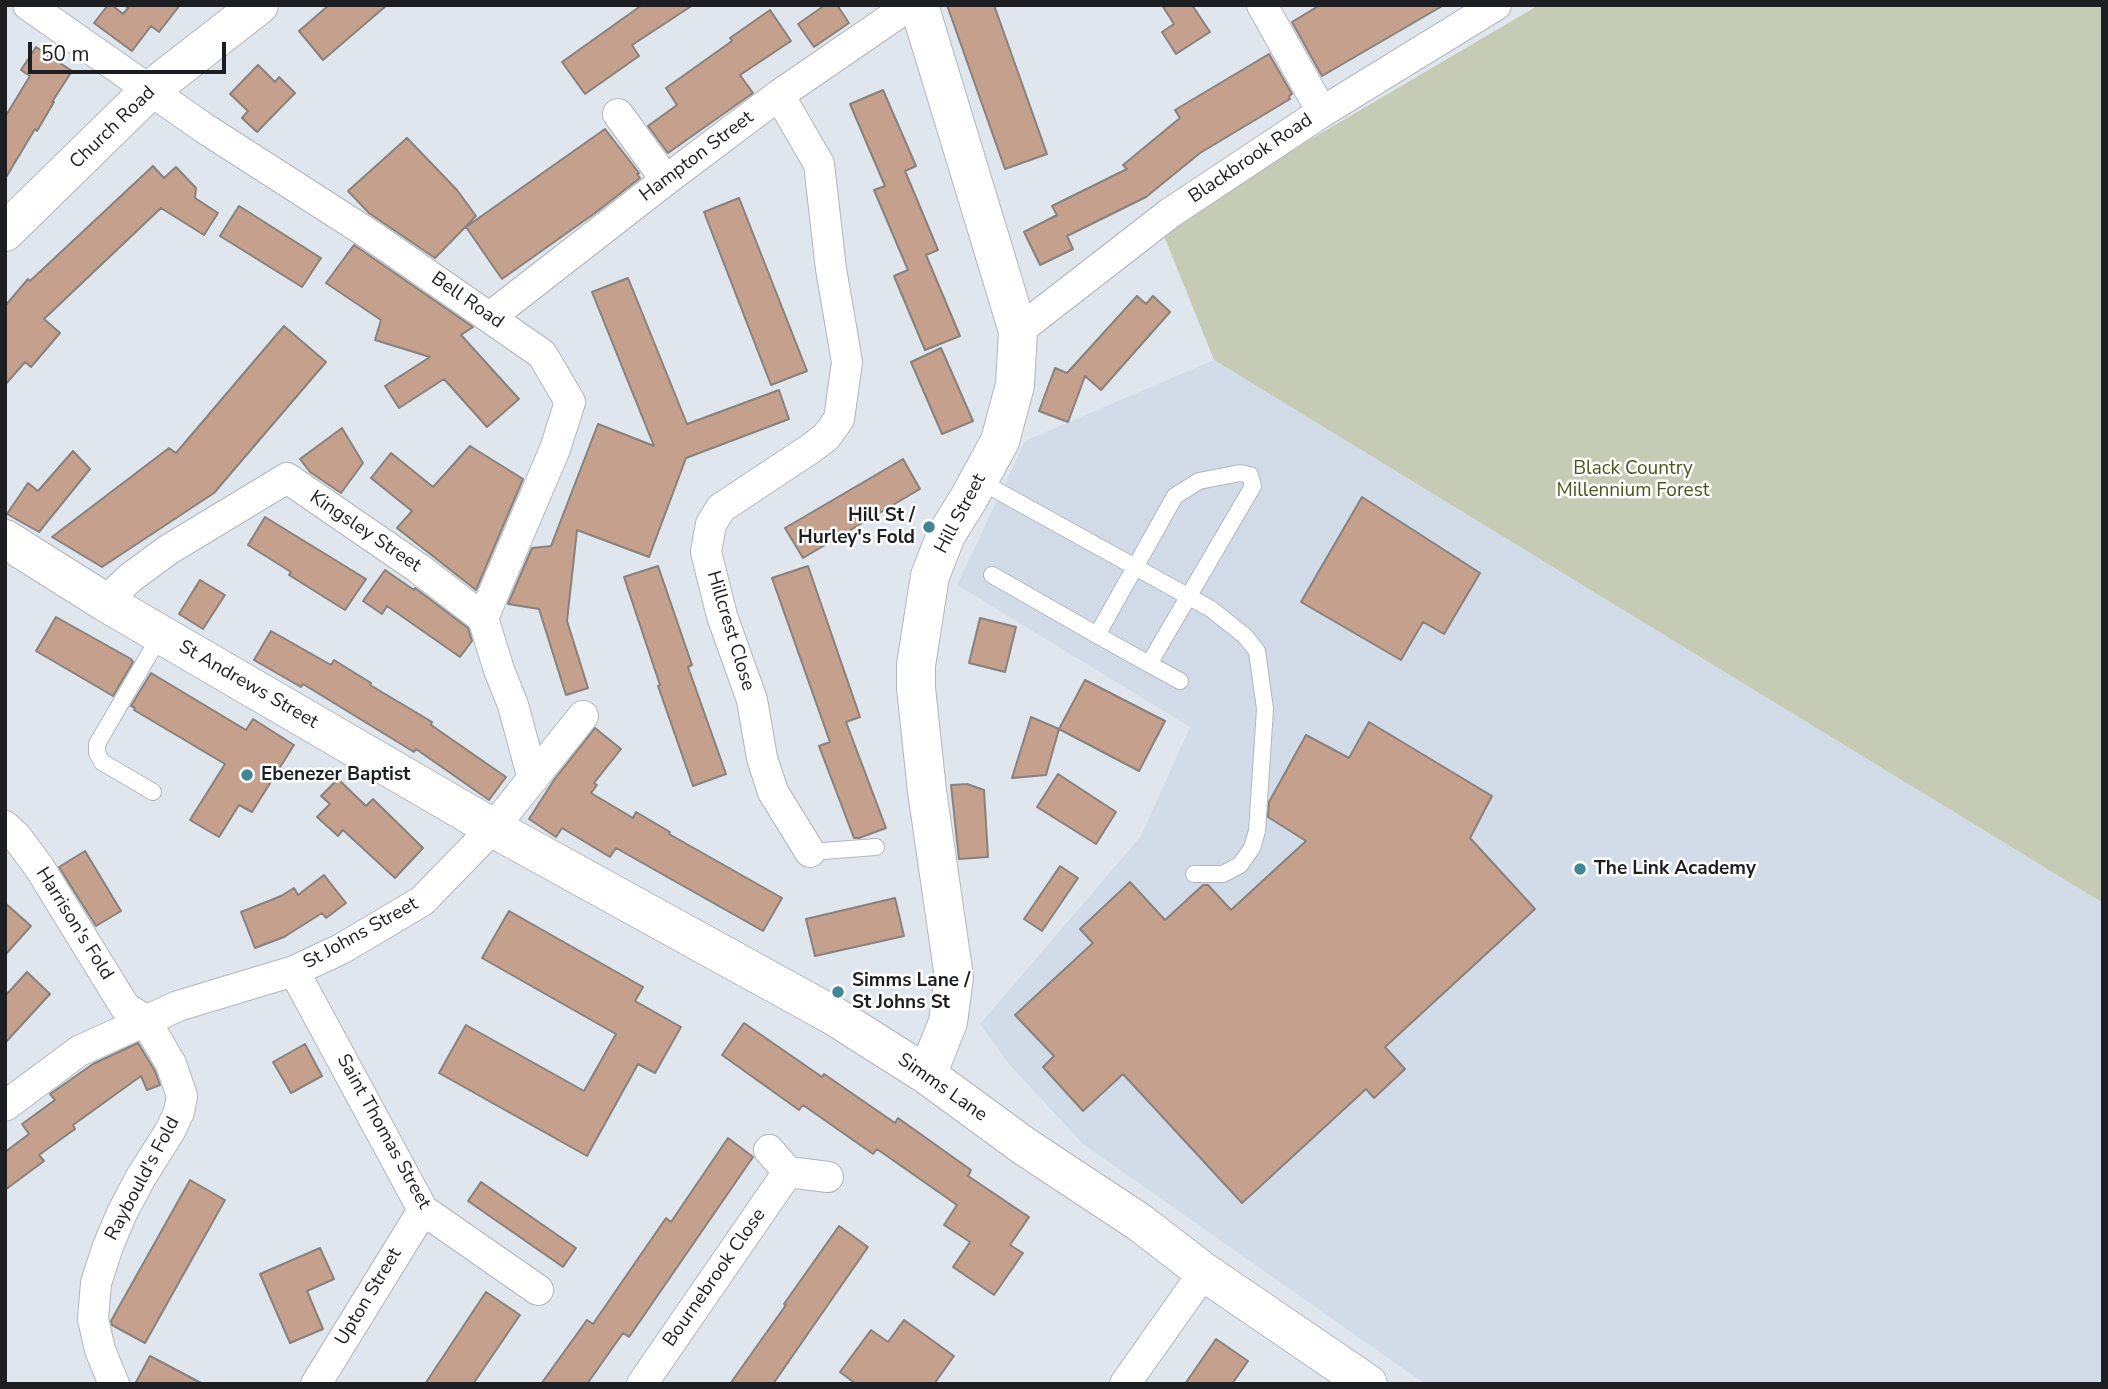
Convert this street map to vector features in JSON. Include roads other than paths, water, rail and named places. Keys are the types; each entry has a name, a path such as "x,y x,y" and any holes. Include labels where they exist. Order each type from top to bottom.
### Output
{"street":[{"name":"Bell Road","path":"28,5 204,128 369,234 542,354 570,401 550,462 483,618"},
{"name":"Church Road","path":"5,232 150,90 259,5"},
{"name":"Hampton Street","path":"490,317 779,95 910,5"},
{"name":"Hill Street","path":"919,5 1018,331 1015,384 1000,441 946,535 930,576 916,665 927,791 954,977 948,1022 927,1075"},
{"path":"1262,5 1322,112"},
{"name":"Blackbrook Road","path":"1018,331 1170,213 1322,112 1496,5"},
{"name":"Hillcrest Close","path":"779,95 819,164 831,269 847,362 839,419 826,437 721,508 710,524 706,552 722,616 752,701 762,758 773,792 810,852"},
{"path":"618,114 666,180"},
{"name":"Kingsley Street","path":"105,602 130,578 169,550 287,478 418,568 483,618"},
{"name":"St Andrews Street","path":"5,539 105,602 493,828"},
{"path":"483,618 513,705 533,779"},
{"name":"St Johns Street","path":"5,1106 79,1051 178,1006 294,971 341,949 422,901 493,828 583,716"},
{"name":"Harrison's Fold","path":"5,826 39,867 125,1007 145,1020"},
{"name":"Simms Lane","path":"493,828 834,1016 927,1075 1024,1146 1139,1222 1205,1272 1368,1384"},
{"name":"Saint Thomas Street","path":"294,971 423,1210 538,1290"},
{"name":"Raybould's Fold","path":"114,1384 100,1350 93,1319 96,1283 122,1213 170,1131 179,1112 182,1096 171,1064 145,1020"},
{"path":"769,1150 788,1172 828,1177"},
{"name":"Bournebrook Close","path":"642,1384 788,1172"},
{"name":"Upton Street","path":"316,1384 423,1210"},
{"path":"1125,1384 1205,1272"}],"lane":[{"path":"1097,635 1175,496 1199,481 1240,473 1250,475 1252,486 1149,664"},
{"path":"978,480 1211,609 1245,636 1257,651 1265,709 1257,831 1252,848 1240,864 1223,874 1194,874"},
{"path":"992,575 1180,681"},
{"path":"153,792 103,762 97,753 97,744 161,634"},
{"path":"810,852 876,847"}],"place":[{"name":"Hill St / Hurley's Fold","path":"929,527"},
{"name":"Ebenezer Baptist","path":"247,775"},
{"name":"The Link Academy","path":"1580,869"},
{"name":"Simms Lane / St Johns St","path":"838,992"}],"park label":[{"name":"Black Country Millennium Forest","path":"1633,480"}]}
